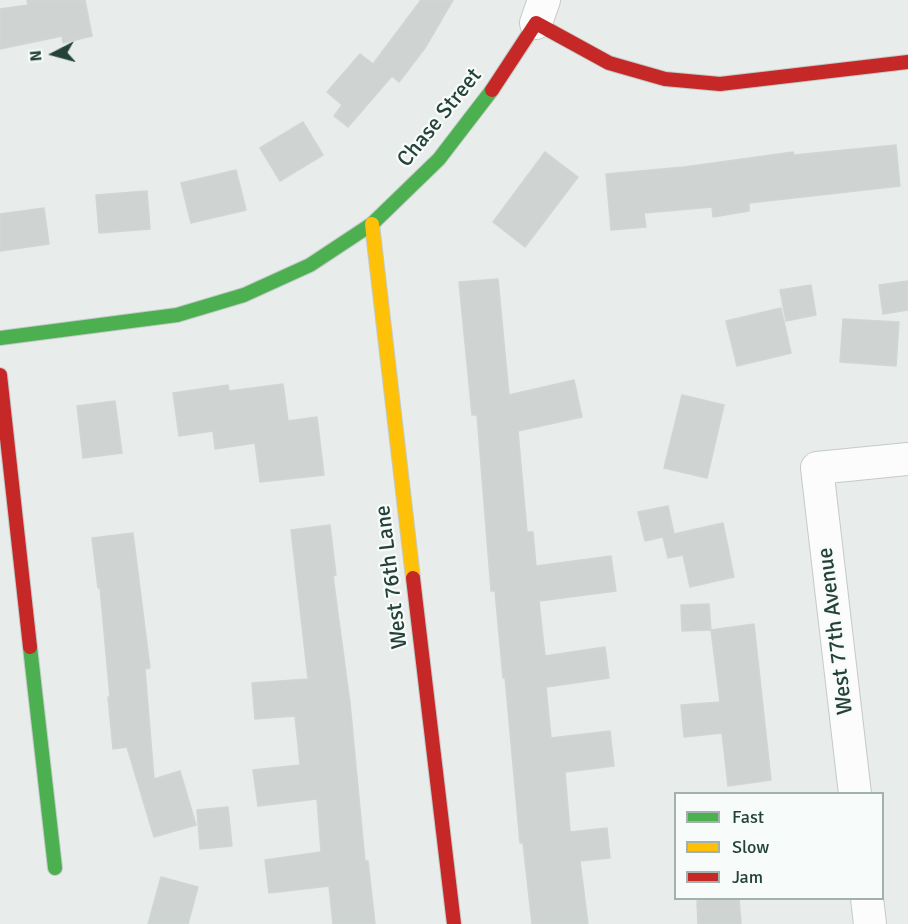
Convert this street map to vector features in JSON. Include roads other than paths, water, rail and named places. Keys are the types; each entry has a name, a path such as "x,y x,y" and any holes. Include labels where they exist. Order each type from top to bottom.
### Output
{"street":[{"name":"Chase Street","path":"0,338 177,315 233,298 310,266 372,225 439,159 485,100 540,11 609,63 665,79 720,84 908,62"},
{"name":"West 76th Lane","path":"372,225 454,924"},
{"path":"0,375 55,868"},
{"name":"West 77th Avenue","path":"855,792 817,468 908,459"},
{"path":"867,900 870,924"}]}
